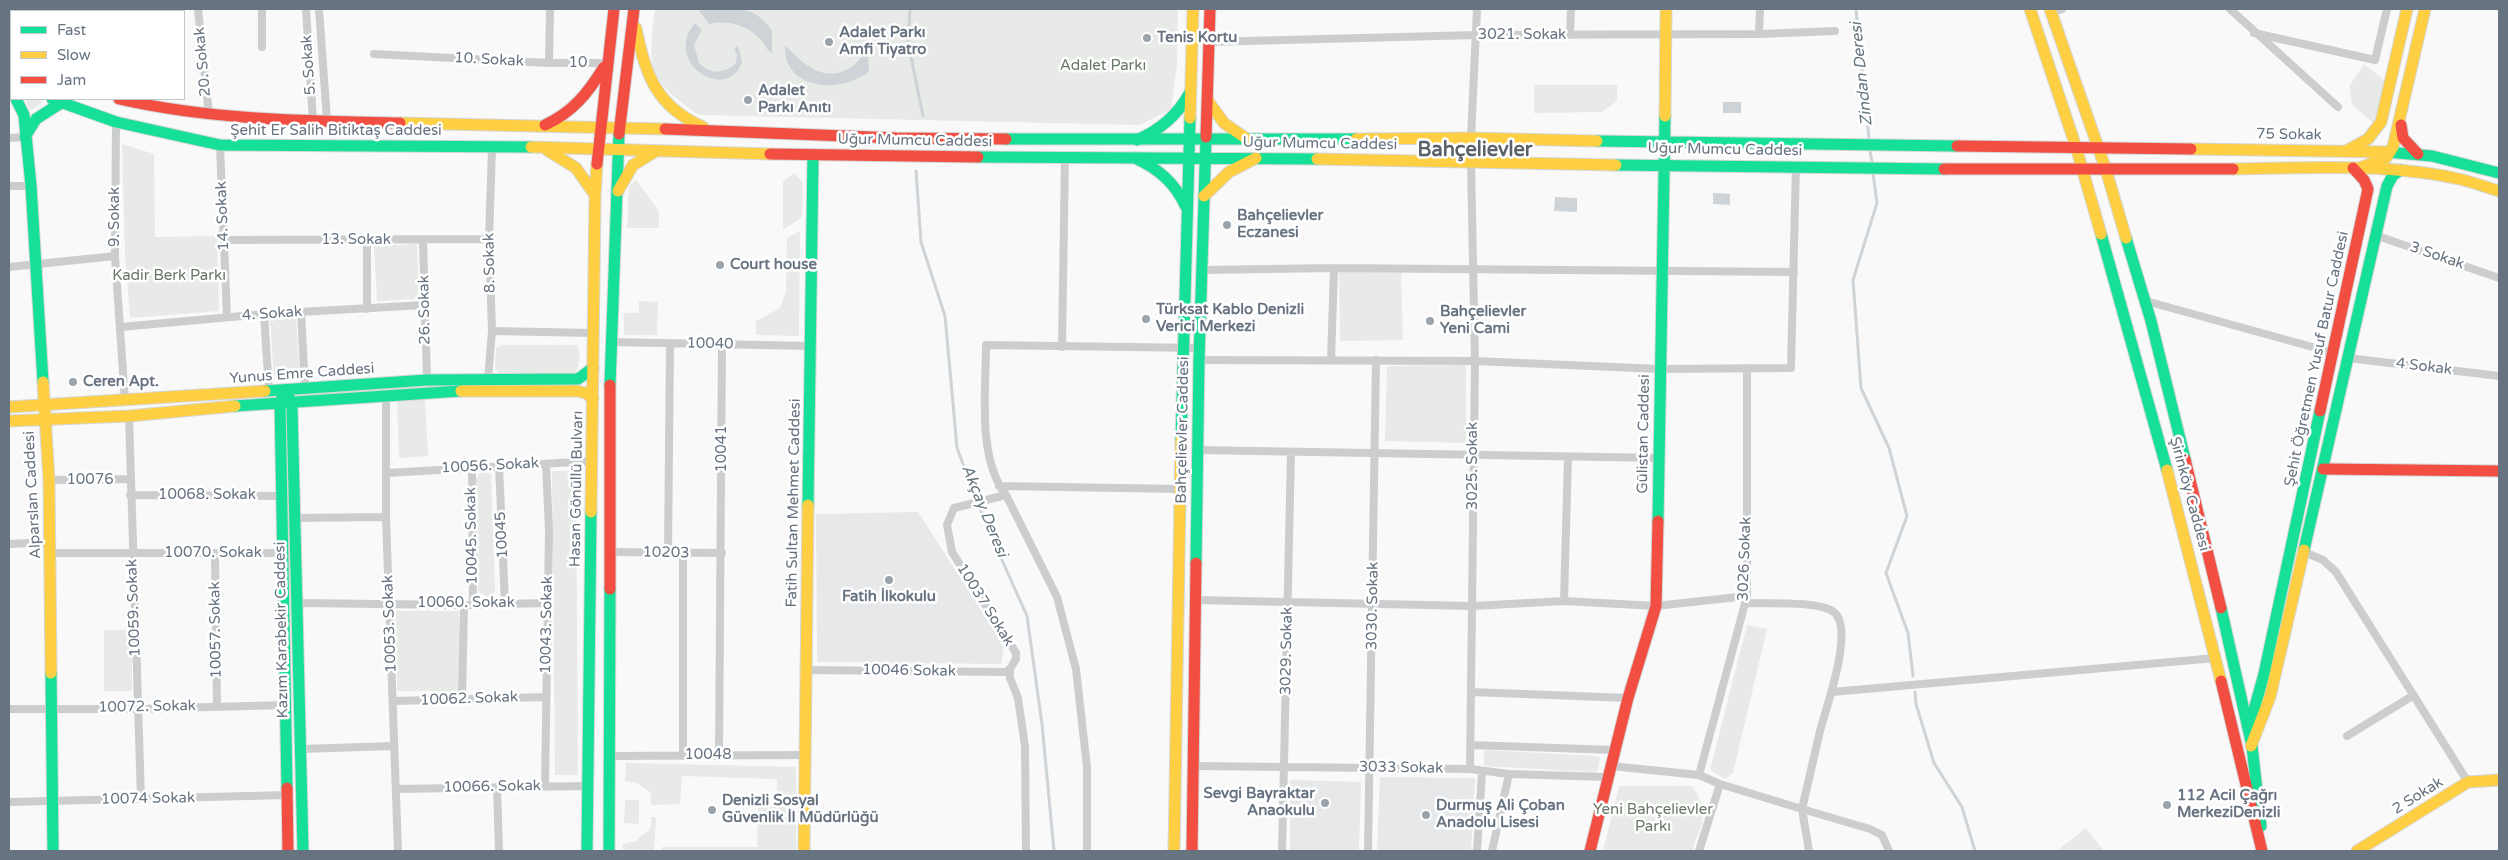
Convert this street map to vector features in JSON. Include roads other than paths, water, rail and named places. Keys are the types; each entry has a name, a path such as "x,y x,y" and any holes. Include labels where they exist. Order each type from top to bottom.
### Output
{"main road":[{"name":"Hasan Gönüllü Bulvarı","path":"587,851 595,196 600,126 614,9"},
{"name":"Bahçelievler Caddesi","path":"1174,851 1180,488 1193,9"},
{"name":"Bahçelievler Caddesi","path":"1192,851 1194,600 1199,354 1210,9"},
{"name":"Gülistan Caddesi","path":"1590,851 1628,698 1656,606 1666,164 1666,9"},
{"name":"Şirinköy Caddesi","path":"2030,9 2076,147 2150,404 2216,658 2262,851"},
{"path":"2347,150 2365,142 2373,135 2381,122 2407,9"},
{"path":"2353,168 2371,165 2386,158 2392,151 2425,9"},
{"name":"Şirinköy Caddesi","path":"2054,10 2146,301 2212,568 2252,746 2260,808 2262,851"},
{"name":"Hasan Gönüllü Bulvarı","path":"609,851 610,342 617,148 634,11"},
{"path":"634,11 643,64 660,98 684,120 720,132"},
{"path":"540,127 564,116 579,104 607,63"},
{"path":"1135,141 1160,129 1173,119 1191,91"},
{"path":"1207,99 1212,110 1224,123 1247,139"},
{"name":"Alparslan Caddesi","path":"16,100 24,115 49,480 53,851"},
{"name":"Şehit Er Salih Bitiktaş Caddesi","path":"56,101 116,122 220,145 617,148"},
{"path":"25,137 36,119 56,101"},
{"name":"Şehit Er Salih Bitiktaş Caddesi","path":"139,101 168,110 208,115 313,121 540,127 620,127"},
{"path":"2400,115 2403,138 2418,154"},
{"name":"Uğur Mumcu Caddesi","path":"620,127 896,138 1135,141 1471,138 2076,147"},
{"name":"75 Sokak","path":"2076,147 2392,151 2418,154 2499,173"},
{"path":"540,148 568,161 577,168 595,196"},
{"name":"Uğur Mumcu Caddesi","path":"617,148 814,155 1256,158 1471,163 2082,170"},
{"path":"615,198 627,172 633,165 659,150"},
{"name":"Fatih Sultan Mehmet Caddesi","path":"804,851 814,155"},
{"path":"1136,158 1156,168 1170,179 1177,188 1188,210"},
{"path":"1204,196 1229,172 1256,158"},
{"path":"2082,170 2353,168 2401,170 2460,179 2499,191"},
{"name":"Şehit Öğretmen Yusuf Batur Caddesi","path":"2248,731 2264,674 2368,189 2364,180 2353,168"},
{"name":"Şehit Öğretmen Yusuf Batur Caddesi","path":"2252,746 2270,697 2387,186 2393,176 2401,170"},
{"name":"Yunus Emre Caddesi","path":"9,407 125,402 427,380 578,379 593,368"},
{"path":"285,390 286,405"},
{"name":"Yunus Emre Caddesi","path":"9,421 44,418 129,416 461,391 577,391 586,393 593,400"},
{"name":"Kazım Karabekir Caddesi","path":"286,405 283,496 288,851"},
{"name":"Kazım Karabekir Caddesi","path":"286,405 295,518 303,851"},
{"path":"2323,469 2499,471"},
{"path":"2234,735 2248,731"},
{"path":"2237,750 2252,746"},
{"name":"2 Sokak","path":"2357,851 2468,782 2499,780"}],"street":[{"name":"20. Sokak","path":"198,9 208,115"},
{"path":"262,9 262,47"},
{"name":"5. Sokak","path":"306,9 313,121"},
{"path":"319,9 327,120"},
{"path":"549,63 550,9"},
{"path":"1471,138 1477,9"},
{"path":"1570,35 1571,9"},
{"path":"1759,34 1760,9"},
{"path":"2230,9 2254,33 2338,106"},
{"path":"2254,33 2375,60 2387,9"},
{"name":"3021. Sokak","path":"1208,42 1476,35 1759,34 1835,31"},
{"name":"10. Sokak","path":"374,54 549,63"},
{"name":"10","path":"549,63 607,63"},
{"name":"9. Sokak","path":"116,122 115,256 125,402"},
{"path":"9,138 25,137"},
{"name":"14. Sokak","path":"220,145 227,317"},
{"name":"8. Sokak","path":"488,379 492,331 489,239 492,148"},
{"path":"1062,347 1065,158"},
{"name":"3025. Sokak","path":"1470,769 1474,361 1471,163"},
{"path":"1087,851 1086,767 1076,669 1057,597 1006,495 999,486 986,441 986,345 1184,348 1199,354 1331,360 1474,361 1660,368 1791,368 1796,166"},
{"path":"9,186 30,186"},
{"name":"3 Sokak","path":"2375,235 2499,278"},
{"name":"13. Sokak","path":"224,240 489,239"},
{"path":"367,240 367,309"},
{"name":"26. Sokak","path":"423,240 427,380"},
{"path":"9,267 35,266 115,256"},
{"path":"1331,360 1334,268"},
{"path":"1201,270 1334,268 1794,272"},
{"path":"2146,301 2334,353"},
{"name":"4. Sokak","path":"121,327 264,314 424,305"},
{"path":"301,312 305,388"},
{"path":"264,314 269,391"},
{"path":"492,331 593,333"},
{"name":"10040","path":"610,342 811,346"},
{"path":"668,553 670,343"},
{"name":"10041","path":"719,755 722,553 722,344"},
{"name":"4 Sokak","path":"2348,358 2499,376"},
{"name":"3030. Sokak","path":"1368,851 1376,453 1376,360"},
{"name":"3026 Sokak","path":"1699,775 1746,600 1747,368"},
{"name":"10053. Sokak","path":"386,396 386,517 398,851"},
{"name":"10059. Sokak","path":"129,416 141,799"},
{"path":"1197,450 1659,458"},
{"name":"3029. Sokak","path":"1282,851 1291,452"},
{"path":"1564,601 1568,457"},
{"name":"10056. Sokak","path":"387,473 472,466 593,461"},
{"name":"10043. Sokak","path":"545,786 549,531 546,464"},
{"name":"10045","path":"499,465 505,604"},
{"name":"10045. Sokak","path":"472,466 473,605"},
{"name":"10076","path":"49,480 131,480"},
{"path":"999,486 1180,488"},
{"name":"10068. Sokak","path":"130,495 283,496"},
{"name":"10037 Sokak","path":"1006,495 954,508 947,525 952,552 1016,653 1016,659 1010,669 1010,678 1018,698 1025,747 1026,851"},
{"path":"295,518 386,517"},
{"name":"10070. Sokak","path":"9,544 215,555 284,553"},
{"name":"10203","path":"609,552 722,553"},
{"path":"2304,552 2323,560 2336,572 2468,782"},
{"path":"683,553 683,756"},
{"name":"10057. Sokak","path":"215,555 217,706"},
{"path":"1194,600 1372,602 1473,606 1564,601 1656,606 1746,600 1821,606 1836,614 1841,624 1841,640 1832,692 1821,728 1802,809 1809,851"},
{"name":"10060. Sokak","path":"296,603 390,602 473,605 547,603"},
{"path":"462,700 464,605"},
{"path":"1832,692 2216,658"},
{"name":"10046 Sokak","path":"806,670 1006,672 1010,669"},
{"path":"1472,692 1628,698"},
{"path":"2347,736 2414,695"},
{"name":"10062. Sokak","path":"393,701 546,697"},
{"name":"10072. Sokak","path":"9,709 138,709 286,705"},
{"path":"300,749 394,746"},
{"path":"1470,746 1614,750"},
{"name":"10048","path":"610,756 806,755"},
{"name":"3033 Sokak","path":"1194,766 1470,769 1508,774 1609,771 1699,775 1720,784 1870,829 1882,835 1889,851"},
{"path":"1477,851 1482,772"},
{"path":"1492,851 1508,774"},
{"path":"1699,851 1720,784"},
{"name":"10066. Sokak","path":"396,789 588,786"},
{"path":"497,787 499,851"},
{"name":"10074 Sokak","path":"9,802 288,795"}],"waterway":[{"name":"Akçay Deresi","path":"910,9 908,42 923,116"},
{"name":"Zindan Deresi","path":"1856,9 1869,139"},
{"name":"Zindan Deresi","path":"1870,151 1872,161"},
{"name":"Akçay Deresi","path":"916,171 921,242 945,316 957,448 985,522 1027,616 1042,724 1054,851"},
{"name":"Zindan Deresi","path":"1873,173 1877,203 1853,280 1861,388 1889,448 1907,516 1886,573 1908,633 1913,676"},
{"name":"Zindan Deresi","path":"1915,692 1916,704 1934,763 1962,807 1975,851"}],"place":[{"name":"Tenis Kortu","path":"1147,38"},
{"name":"Adalet Parkı Amfi Tiyatro","path":"829,42"},
{"name":"Adalet Parkı Anıtı","path":"748,100"},
{"name":"Bahçelievler Eczanesi","path":"1227,225"},
{"name":"Court house","path":"720,265"},
{"name":"Türksat Kablo Denizli Verici Merkezi","path":"1146,319"},
{"name":"Bahçelievler Yeni Cami","path":"1430,321"},
{"name":"Ceren Apt.","path":"73,382"},
{"name":"Fatih İlkokulu","path":"889,580"},
{"name":"Sevgi Bayraktar Anaokulu","path":"1325,803"},
{"name":"112 Acil Çağrı MerkeziDenizli","path":"2167,805"},
{"name":"Denizli Sosyal Güvenlik İl Müdürlüğü","path":"712,810"},
{"name":"Durmuş Ali Çoban Anadolu Lisesi","path":"1426,815"}],"district":[{"name":"Bahçelievler","path":"1475,151"}],"park label":[{"name":"Adalet Parkı","path":"1103,66"},
{"name":"Kadir Berk Parkı","path":"169,276"},
{"name":"Yeni Bahçelievler Parkı","path":"1653,818"}]}
